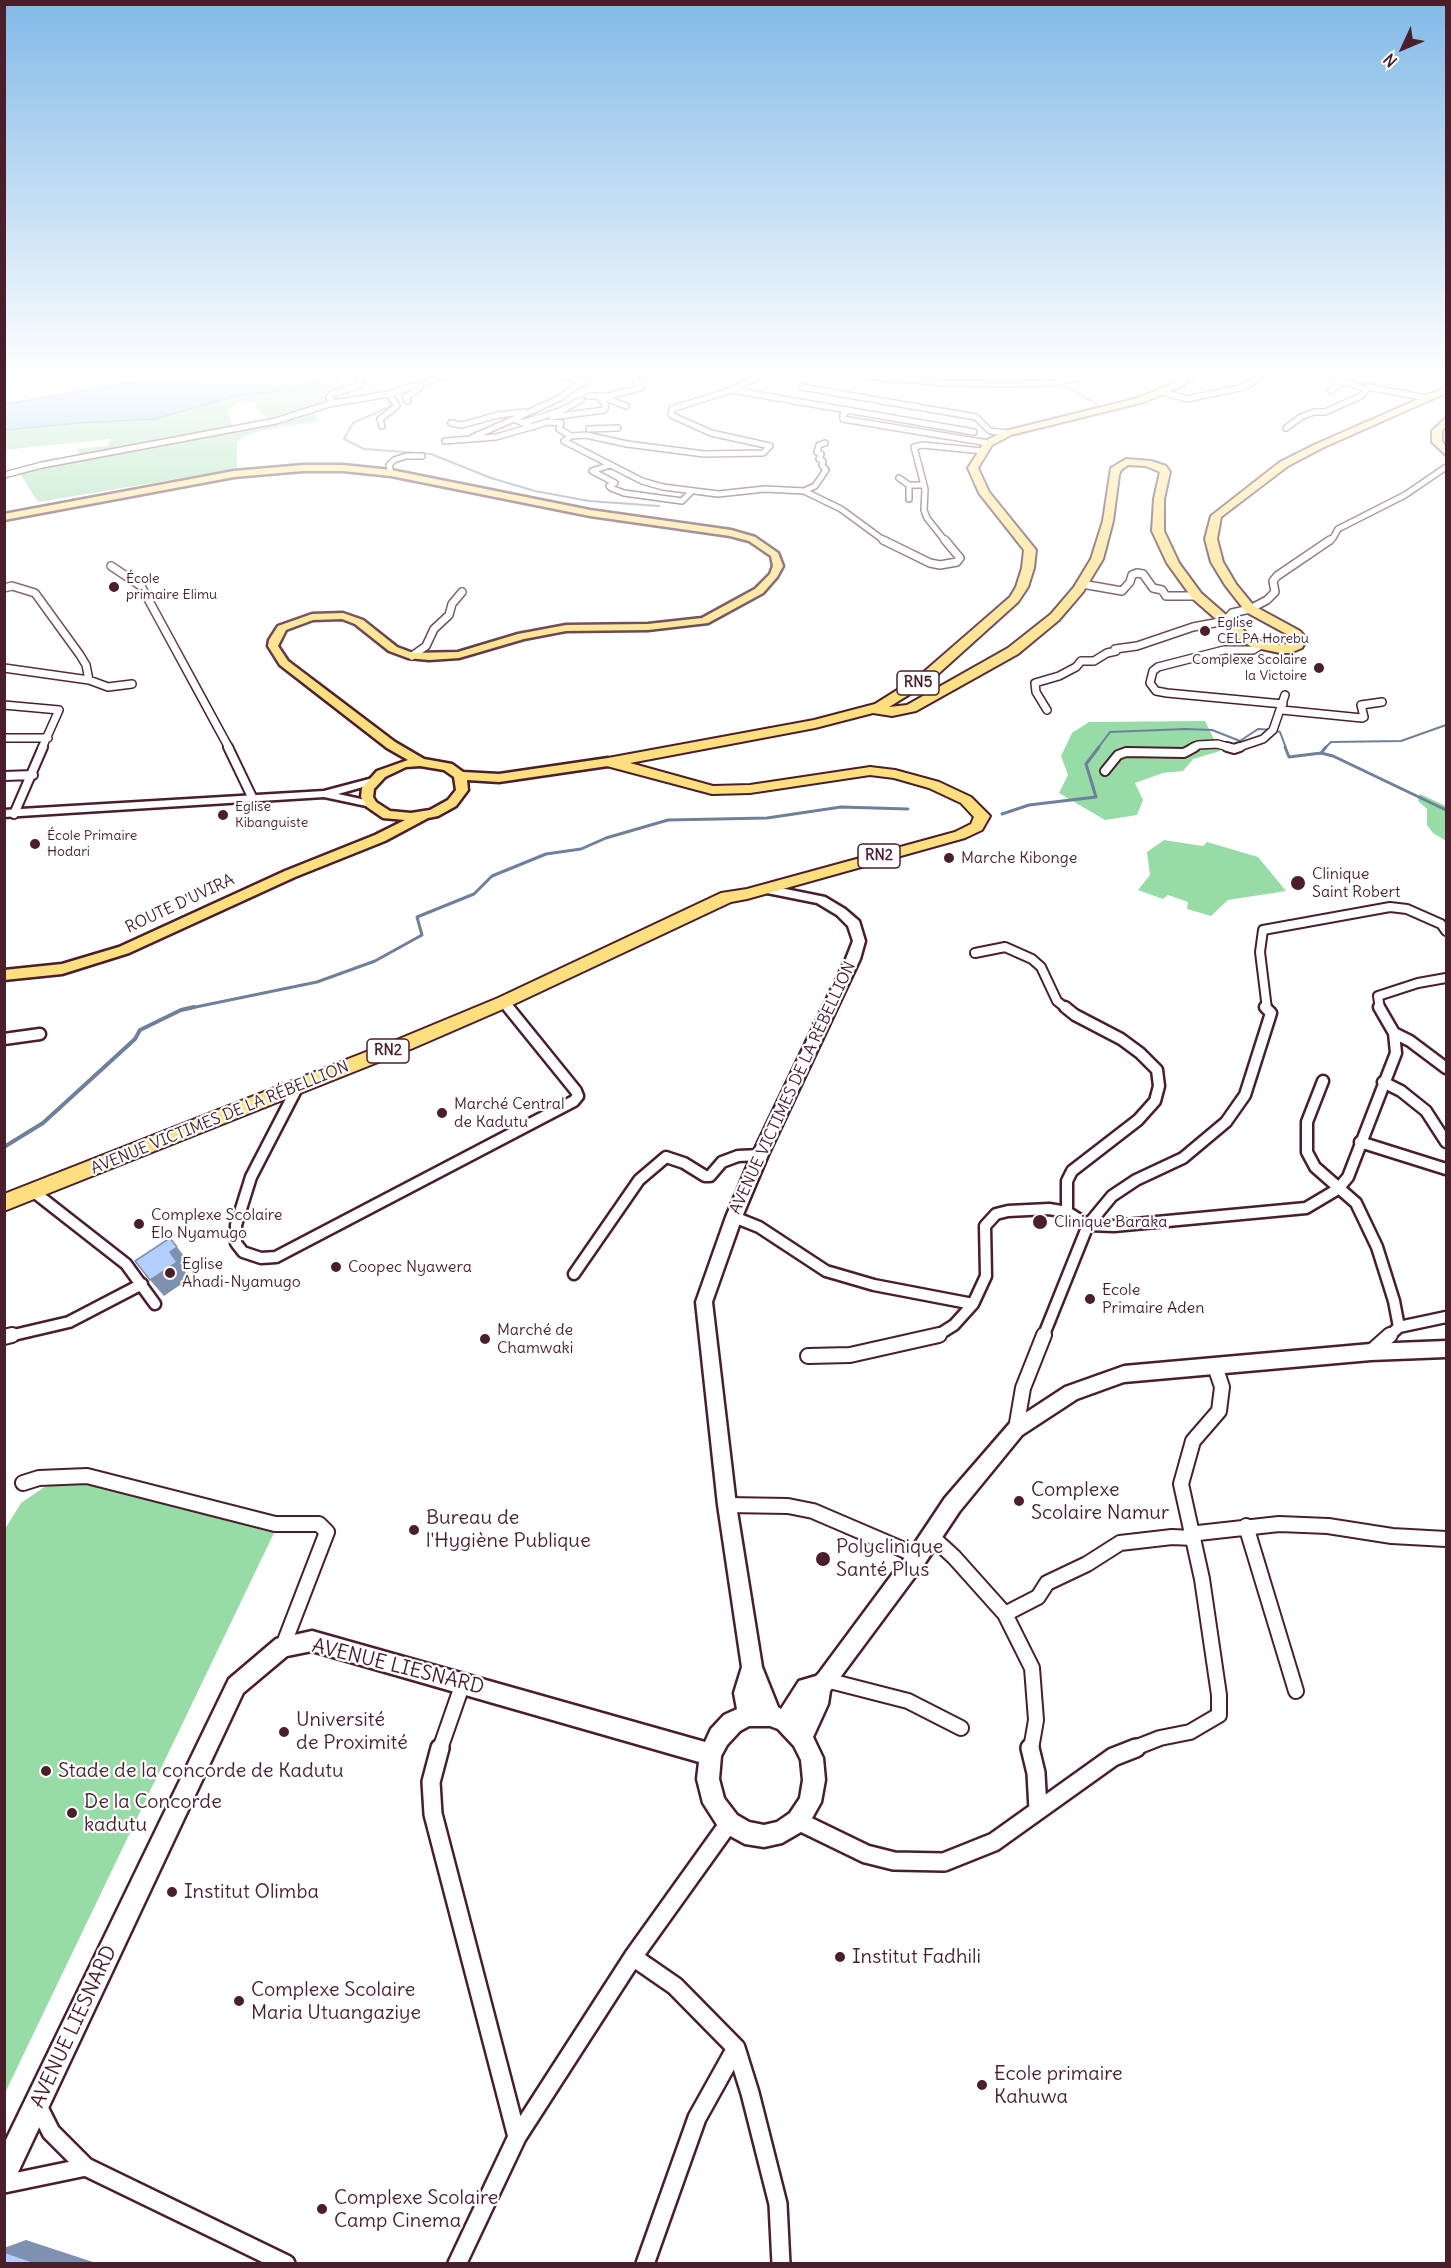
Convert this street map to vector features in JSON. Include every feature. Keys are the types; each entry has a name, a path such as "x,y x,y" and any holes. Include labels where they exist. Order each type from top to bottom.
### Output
{"highway":[{"name":"RN5","path":"873,709 923,680 1002,611 1022,587 1030,550 984,493 979,482"},
{"path":"608,762 815,724 873,709 892,712 911,708 1013,651 1055,617 1082,584 1102,546 1114,482"},
{"path":"1163,482 1159,499 1158,531 1173,563 1197,596 1244,637 1261,645 1290,649 1298,645 1301,639 1288,629 1250,609 1230,585 1217,562 1211,539 1216,516 1261,482"},
{"path":"662,775 663,768 676,750"},
{"name":"AVENUE VICTIMES DE LA RÉBELLION","path":"4,1203 297,1088 504,1002 727,897 766,889 968,832 981,823 982,816 966,800 934,785 895,774 870,771 712,790 608,762"}],"main road":[{"path":"4,517 192,482"},
{"path":"435,482 590,513 742,536 766,547 775,555 778,566 774,575 759,591 741,603 704,621 660,627 566,628 522,636 459,655 429,657 412,656 393,649 359,622 332,615 295,621 282,628 274,640 275,653 284,663 391,745 420,762 448,767 460,776 499,778 608,762"},
{"path":"391,745 391,768"},
{"path":"420,762 391,768 373,781 367,796 374,807 398,817 423,816 444,808 458,797 499,778"},
{"path":"458,797 462,784 460,776"},
{"path":"365,843 374,807"},
{"name":"ROUTE D'UVIRA","path":"4,975 62,969 124,950 262,886 423,816"}],"street":[{"path":"613,482 615,483 609,486 611,488 624,493 682,501 692,492"},
{"path":"648,482 692,492 718,494 785,489 804,491 840,509 881,539 930,563 940,565 957,562 960,558 958,554 927,518 924,510 923,482"},
{"path":"804,491 815,486 818,482"},
{"path":"904,482 909,485 924,485"},
{"path":"1047,710 1036,692 1035,683 1059,676 1082,663 1081,661 1094,660 1116,651 1115,649 1137,646 1193,627 1225,621 1232,613 1250,609 1273,596 1275,592 1273,581 1276,576 1333,538 1338,529 1405,495 1424,482"},
{"path":"909,485 909,499"},
{"path":"111,566 141,586 221,731 252,796"},
{"path":"1082,584 1122,591 1130,582 1132,575 1137,573 1143,574 1153,588 1162,590 1166,596 1197,596"},
{"path":"4,588 12,586 35,593 80,655 86,665 89,680"},
{"path":"412,656 426,646 434,629 449,615 452,604 462,592"},
{"path":"1261,645 1253,650 1224,650 1158,667 1153,671 1150,683 1156,691 1167,693 1283,703 1362,718 1364,717 1361,705 1382,702"},
{"path":"4,668 89,680 108,687 132,684"},
{"path":"1105,771 1118,755 1126,752 1184,753 1198,745 1217,744 1241,748 1269,735 1283,703"},
{"path":"4,705 58,709 33,775 9,814"},
{"path":"4,738 48,738"},
{"path":"4,776 33,775"},
{"path":"9,814 252,796 324,794 373,781"},
{"path":"324,794 374,807"},
{"name":"AVENUE VICTIMES DE LA RÉBELLION","path":"752,1667 727,1505 704,1302 734,1217 760,1155 853,959 859,940 854,924 841,912 821,900 766,889"},
{"path":"1016,1429 1023,1388 1088,1225 1112,1196 1136,1180 1183,1158 1210,1136 1226,1122 1245,1095 1271,1013 1265,1007 1260,952 1263,930 1390,907 1407,909 1441,924 1446,931"},
{"path":"975,953 1005,947 1032,959 1041,968 1057,1002 1121,1039 1157,1070 1159,1086 1155,1101 1138,1120 1072,1171 1067,1181 1066,1212"},
{"path":"808,1356 850,1355 938,1336 954,1325 973,1304 986,1276 985,1226 989,1220 1008,1211 1049,1209 1066,1212 1088,1225 1114,1226 1306,1208 1338,1189 1348,1177 1396,1053 1394,1033 1378,1005 1378,996 1418,983 1446,978"},
{"path":"297,1088 251,1177 236,1225 236,1243 243,1252 261,1258 276,1257 574,1101 578,1096 576,1090 504,1002"},
{"path":"1394,1033 1410,1041 1446,1068"},
{"path":"4,1039 40,1034"},
{"path":"1323,1081 1307,1122 1307,1152 1315,1167 1356,1203 1377,1247 1394,1300 1399,1327"},
{"path":"1383,1082 1401,1091 1426,1111 1446,1142"},
{"path":"1360,1142 1446,1169"},
{"path":"574,1274 639,1180 666,1156 684,1163 705,1176 710,1176 722,1162 738,1156 760,1155"},
{"path":"34,1192 112,1251 142,1284 155,1304"},
{"path":"734,1217 776,1237 826,1271 874,1285 973,1304"},
{"path":"4,1337 69,1322 142,1284"},
{"path":"1371,1352 1399,1327 1446,1317"},
{"path":"802,1738 824,1683 918,1556 952,1505 1016,1429 1071,1392 1124,1374 1371,1352 1446,1349"},
{"path":"798,1821 866,1854 894,1862 944,1862 994,1842 1113,1757 1160,1738 1190,1732 1219,1715 1219,1695 1204,1590 1181,1484 1193,1441 1219,1411 1222,1387 1215,1366"},
{"path":"23,1483 39,1478 87,1476 275,1524 319,1524 327,1532 283,1647"},
{"path":"727,1505 788,1506 813,1510 918,1556"},
{"path":"1246,1526 1296,1690"},
{"path":"1005,1614 1038,1597 1047,1584 1087,1564 1120,1543 1172,1537 1193,1538 1198,1533 1246,1526 1328,1526 1392,1536 1446,1539"},
{"path":"931,1536 954,1557 1005,1614 1032,1668 1036,1720 1030,1747 1036,1773 1038,1810"},
{"name":"AVENUE LIESNARD","path":"4,2174 236,1686 257,1666 283,1647 312,1641 710,1754"},
{"path":"748,1716 745,1693 752,1667"},
{"path":"752,1667 777,1718 802,1738 812,1758 814,1780 810,1802 798,1821 782,1832 764,1836 745,1833 729,1823 714,1803 708,1779 710,1754 719,1737 732,1723 748,1716 777,1718 806,1688 824,1683 908,1701 961,1728"},
{"path":"463,1683 438,1754 431,1782 433,1814 517,2137"},
{"path":"458,2264 517,2137 633,1957 729,1823"},
{"path":"633,1957 675,1986 736,2048 750,2093 778,2204 781,2264"},
{"path":"645,2264 697,2118 736,2048"},
{"path":"38,2105 51,2132 86,2167 286,2264"},
{"path":"4,2184 86,2167"}],"green space":[{"path":"25,482 160,482 38,502"},
{"path":"1205,721 1220,751 1193,759 1183,771 1163,773 1135,783 1143,800 1137,815 1105,820 1059,793 1068,775 1061,756 1072,733 1089,722"},
{"path":"1420,794 1446,806 1446,841 1433,833 1427,825 1427,809 1418,801"},
{"path":"1164,840 1203,846 1207,842 1258,857 1286,891 1228,900 1211,916 1187,909 1188,902 1168,895 1163,899 1138,890 1150,875 1147,852"},
{"name":"De la Concorde kadutu","path":"49,1484 89,1484 274,1533 5,2093 5,1529 21,1503"}],"building":[{"path":"170,1238 177,1247 170,1252 177,1262 150,1280 135,1261"},
{"path":"4,2252 39,2264 4,2264"}],"waterway":[{"path":"504,482 535,491 589,501 659,506"},
{"path":"1326,747 1331,742 1401,741 1446,725"},
{"path":"1098,748 1110,732 1185,729 1212,730 1240,741 1258,729 1273,730 1280,732 1286,748"},
{"path":"1002,814 1029,805 1096,797 1086,764 1099,747"},
{"path":"1285,747 1289,757 1321,753"},
{"path":"1321,753 1326,747"},
{"path":"1321,753 1333,756 1446,810"},
{"path":"186,1009 317,982 375,961 422,935 417,917 474,894 492,876 546,854 581,849 606,838 668,820 767,818 841,807 908,809"},
{"path":"4,1147 43,1123 135,1039 140,1030 181,1010 194,1007"}],"place":[{"name":"École primaire Elimu","path":"114,587"},
{"name":"Eglise CELPA Horebu","path":"1205,631"},
{"name":"Complexe Scolaire la Victoire","path":"1319,668"},
{"name":"Eglise Kibanguiste","path":"223,815"},
{"name":"École Primaire Hodari","path":"35,844"},
{"name":"Marche Kibonge","path":"949,858"},
{"name":"Clinique Saint Robert","path":"1298,883"},
{"name":"Marché Central de Kadutu","path":"442,1113"},
{"name":"Clinique Baraka","path":"1040,1222"},
{"name":"Complexe Scolaire Elo Nyamugo","path":"139,1224"},
{"name":"Coopec Nyawera","path":"336,1267"},
{"name":"Eglise Ahadi-Nyamugo","path":"170,1273"},
{"name":"Ecole Primaire Aden","path":"1090,1299"},
{"name":"Marché de Chamwaki","path":"485,1339"},
{"name":"Complexe Scolaire Namur","path":"1019,1501"},
{"name":"Bureau de l'Hygiène Publique","path":"414,1530"},
{"name":"Polyclinique Santé Plus","path":"823,1559"},
{"name":"Université de Proximité","path":"284,1732"},
{"name":"Stade de la concorde de Kadutu","path":"46,1771"},
{"name":"De la Concorde kadutu","path":"72,1813"},
{"name":"Institut Olimba","path":"172,1892"},
{"name":"Institut Fadhili","path":"840,1957"},
{"name":"Complexe Scolaire Maria Utuangaziye","path":"239,2001"},
{"name":"Ecole primaire Kahuwa","path":"982,2085"},
{"name":"Complexe Scolaire Camp Cinema","path":"322,2209"}]}
